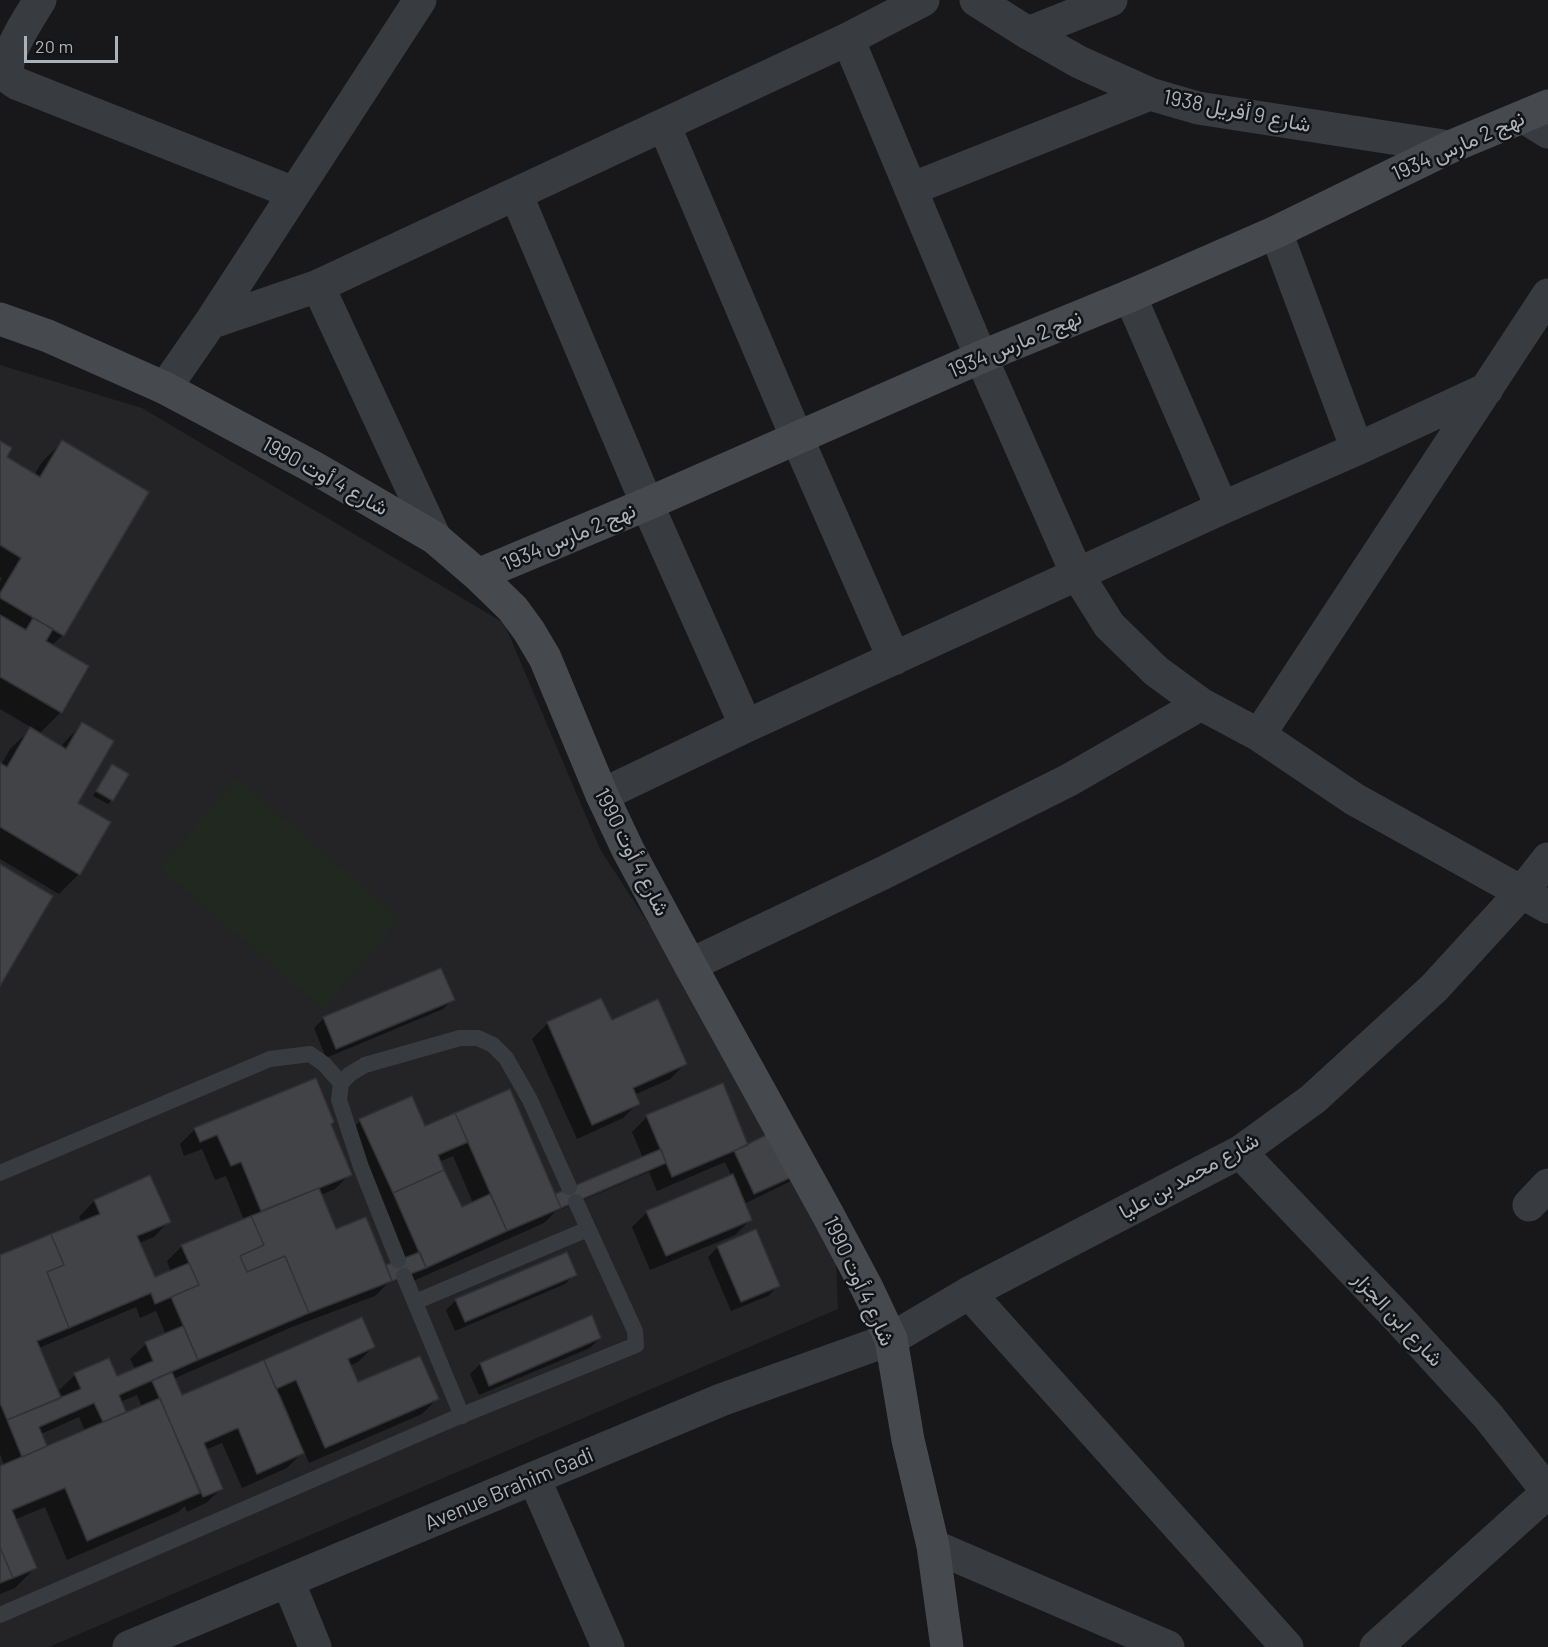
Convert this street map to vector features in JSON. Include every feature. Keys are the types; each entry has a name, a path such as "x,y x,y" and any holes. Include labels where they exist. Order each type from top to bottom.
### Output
{"street":[{"path":"40,0 9,53 7,66 10,78 18,84 294,193"},
{"path":"165,388 210,323 420,0"},
{"path":"210,323 318,286 848,39 923,0"},
{"name":"شارع 9 أفريل 1938","path":"976,0 1079,62 1149,94 1198,108 1450,147"},
{"path":"1028,33 1111,0"},
{"path":"848,39 981,357 1077,574 1110,625 1156,671 1201,704 1259,735 1354,799 1535,899"},
{"path":"911,189 1149,94"},
{"name":"نهج 2 مارس 1934","path":"478,575 1276,232 1450,147 1540,119"},
{"path":"664,125 894,659"},
{"path":"516,194 647,504 746,726"},
{"path":"1276,232 1357,449"},
{"path":"318,286 435,538"},
{"path":"1259,735 1548,295"},
{"path":"1130,296 1222,508"},
{"name":"شارع 4 أوت 1990","path":"0,319 48,336 165,388 313,467 435,538 513,609 529,631 545,658 602,795 628,850 847,1250 891,1339 908,1440 933,1546 946,1647"},
{"path":"602,795 746,726 1077,574 1487,389"},
{"path":"690,965 883,873 1069,780 1201,704"},
{"name":"شارع محمد بن عليا","path":"891,1339 969,1293 1240,1152 1313,1099 1535,899 1548,859"},
{"name":"شارع ابن الجزار","path":"1240,1152 1488,1416 1548,1492"},
{"path":"969,1293 1287,1647"},
{"name":"Avenue Brahim Gadi","path":"129,1647 721,1400 891,1339"},
{"path":"534,1478 608,1647"},
{"path":"1376,1647 1548,1492"},
{"path":"933,1546 1168,1647"},
{"path":"288,1581 315,1647"}],"lane":[{"path":"0,1615 462,1416 636,1345 635,1331 530,1100 506,1058 493,1045 478,1038 460,1038 365,1065 341,1083 339,1100 361,1167 398,1260"},
{"path":"0,1173 270,1059 310,1054 324,1064 341,1083"},
{"path":"415,1302 588,1229"},
{"path":"404,1276 462,1416"}],"shaded area":[{"path":"0,365 142,408 504,623 600,849 781,1128 835,1237 838,1309 49,1647 0,1647"},
{"path":"237,778 400,919 323,1009 160,868"}],"building":[{"path":"62,440 149,492 64,636 0,598 0,593 21,558 0,545 0,441 12,448 7,457 40,477"},
{"path":"0,615 26,630 33,618 53,629 46,641 89,666 62,713 0,677"},
{"path":"82,722 114,741 78,803 111,822 80,875 0,827 0,763 7,767 30,727 66,749"},
{"path":"112,764 129,774 113,801 96,791"},
{"path":"0,864 53,896 0,986"},
{"path":"441,968 455,1000 336,1049 323,1017"},
{"path":"601,998 612,1020 658,999 687,1064 633,1088 640,1104 592,1125 547,1022"},
{"path":"316,1078 334,1122 331,1124 352,1175 261,1211 241,1162 231,1166 217,1135 200,1142 194,1128"},
{"path":"723,1083 748,1145 672,1177 646,1115"},
{"path":"510,1089 561,1208 507,1231 455,1113"},
{"path":"412,1096 425,1126 455,1113 468,1142 438,1155 444,1170 393,1193 359,1119"},
{"path":"778,1129 801,1173 754,1194 734,1151"},
{"path":"661,1149 666,1163 561,1208 555,1194"},
{"path":"444,1170 462,1207 490,1194 507,1231 426,1268 393,1193"},
{"path":"733,1174 752,1220 666,1256 646,1211"},
{"path":"150,1175 171,1222 137,1236 155,1277 189,1263 199,1285 155,1304 151,1293 69,1328 47,1272 64,1265 51,1234 100,1214 94,1200"},
{"path":"319,1188 336,1229 366,1217 392,1281 309,1313 285,1256 247,1272 240,1256 264,1245 251,1216"},
{"path":"251,1216 264,1245 240,1256 247,1272 285,1256 309,1313 198,1360 171,1297 199,1285 181,1245"},
{"path":"756,1229 780,1286 741,1302 717,1246"},
{"path":"51,1234 64,1265 47,1272 69,1328 37,1341 61,1398 7,1420 0,1403 0,1255"},
{"path":"420,1252 426,1268 392,1281 386,1265"},
{"path":"567,1252 577,1275 465,1322 455,1299"},
{"path":"592,1315 601,1338 489,1386 480,1363"},
{"path":"362,1317 375,1347 348,1359 358,1382 420,1356 439,1399 325,1448 296,1380 276,1389 264,1360"},
{"path":"183,1326 198,1360 119,1395 126,1412 103,1422 94,1403 39,1427 47,1446 22,1457 7,1420 81,1389 74,1373 109,1358 117,1376 153,1361 145,1342"},
{"path":"264,1360 304,1453 257,1474 238,1428 204,1443 223,1489 203,1497 152,1381 172,1372 182,1395"},
{"path":"160,1398 200,1493 87,1541 65,1488 12,1510 37,1568 13,1578 0,1547 0,1466"},
{"path":"0,1547 13,1578 0,1583"}]}
